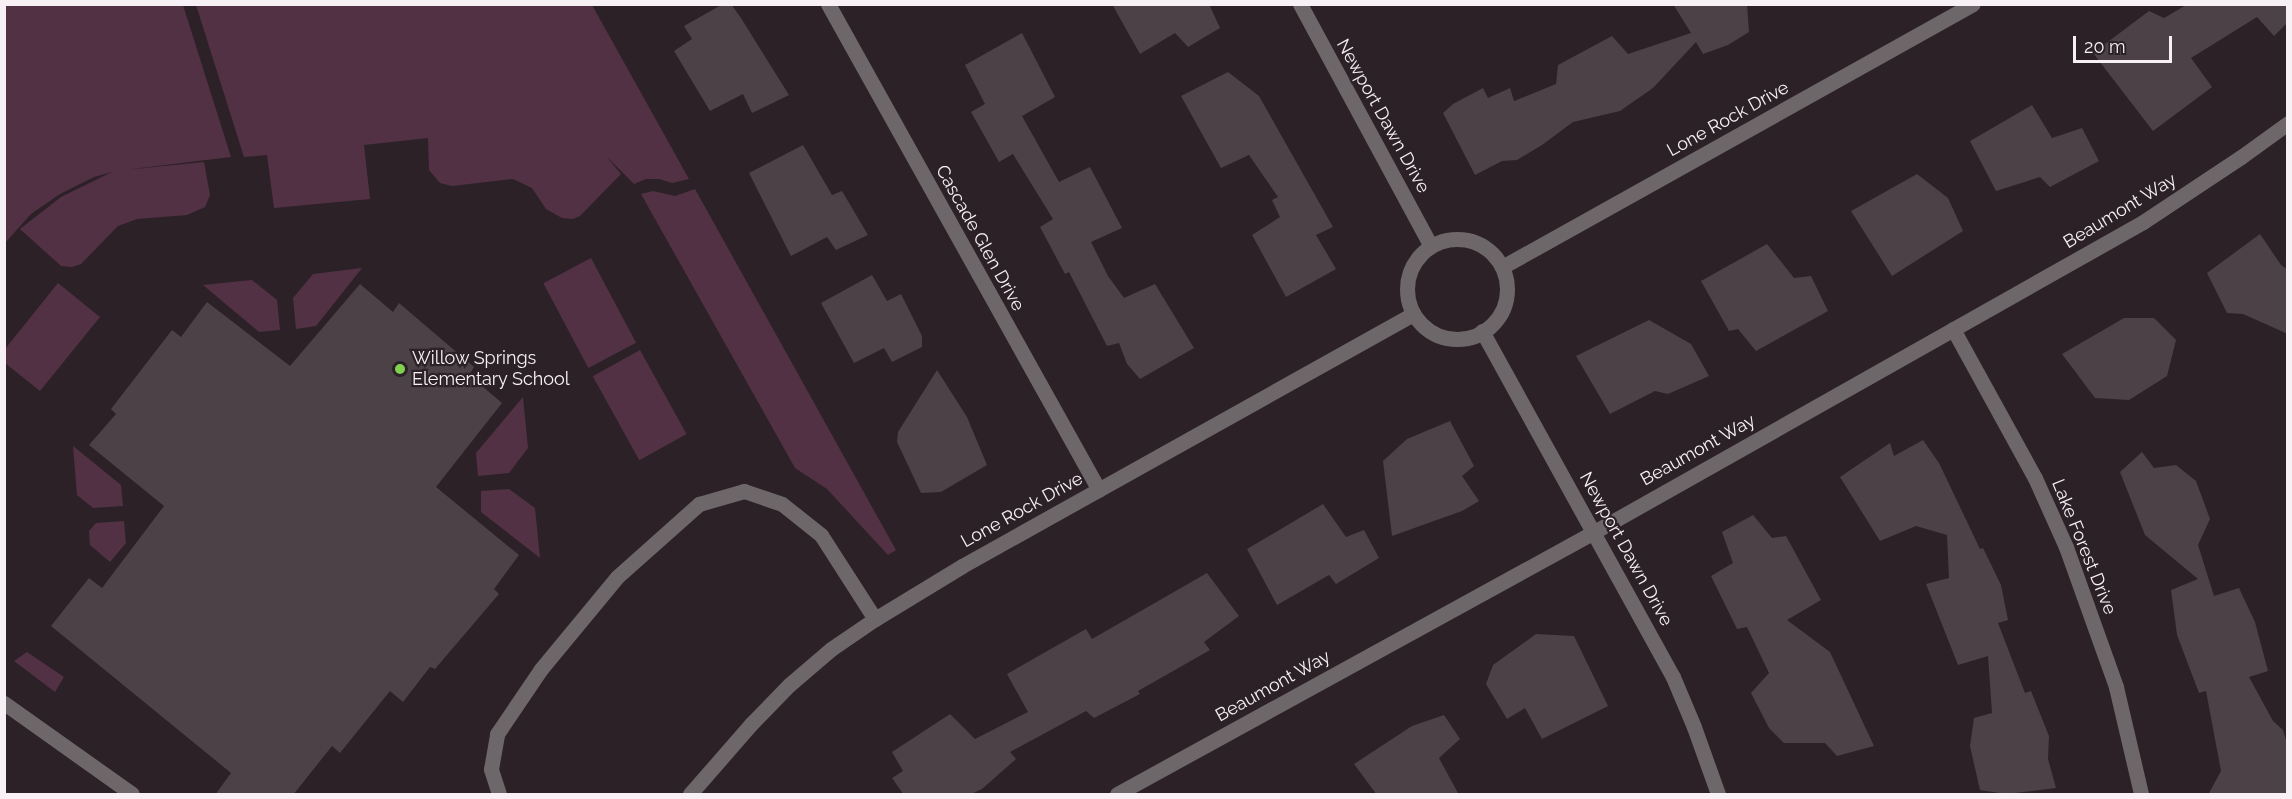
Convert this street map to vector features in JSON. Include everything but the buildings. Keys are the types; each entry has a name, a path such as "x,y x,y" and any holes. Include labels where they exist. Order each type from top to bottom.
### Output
{"street":[{"name":"Cascade Glen Drive","path":"828,4 1099,490"},
{"name":"Newport Dawn Drive","path":"1300,4 1431,246"},
{"name":"Lone Rock Drive","path":"1502,267 1973,4"},
{"name":"Beaumont Way","path":"1117,795 1594,532 2143,222 2288,123"},
{"path":"1444,241 1471,241 1494,256 1502,267 1507,292 1504,306 1498,317 1482,331 1467,338 1441,337 1429,331 1413,314 1408,300 1408,275 1421,254 1431,246 1444,241"},
{"name":"Lone Rock Drive","path":"690,795 744,732 789,685 831,650 874,619 917,591 1413,314"},
{"name":"Lake Forest Drive","path":"1953,328 2035,478 2066,548 2116,687 2141,795"},
{"name":"Newport Dawn Drive","path":"1482,331 1673,677 1694,727 1718,795"},
{"path":"499,795 491,769 497,734 535,678 617,577 699,504 744,492 782,504 820,535 874,619"},
{"path":"4,703 132,795"}],"shaded area":[{"path":"5,4 183,5 231,157 124,170 204,162 210,195 205,207 187,215 137,219 118,226 81,264 72,267 61,266 20,229 61,197 112,172 94,177 60,194 31,214 5,243"},
{"path":"196,5 592,5 689,179 672,183 659,179 646,179 634,184 606,156 621,174 580,216 573,219 562,218 546,209 532,188 513,179 452,186 440,183 429,170 428,138 364,145 370,199 274,208 267,155 244,157"},
{"path":"695,189 896,550 888,555 827,489 795,468 641,194 653,191 675,196"},
{"path":"591,258 636,343 588,368 543,283"},
{"path":"362,268 316,326 296,329 293,298 313,274"},
{"path":"252,280 277,300 280,330 259,332 203,285"},
{"path":"58,283 100,317 40,391 5,363 5,349"},
{"path":"640,350 687,434 639,460 593,376"},
{"path":"523,397 528,448 509,473 478,476 476,453"},
{"path":"73,446 121,485 123,506 93,508 77,495"},
{"path":"509,489 535,508 540,558 481,512 481,491"},
{"path":"124,521 126,543 110,562 90,545 89,531 96,523"},
{"path":"27,652 64,677 55,692 14,661"}],"place":[{"name":"Willow Springs Elementary School","path":"400,369"}]}
